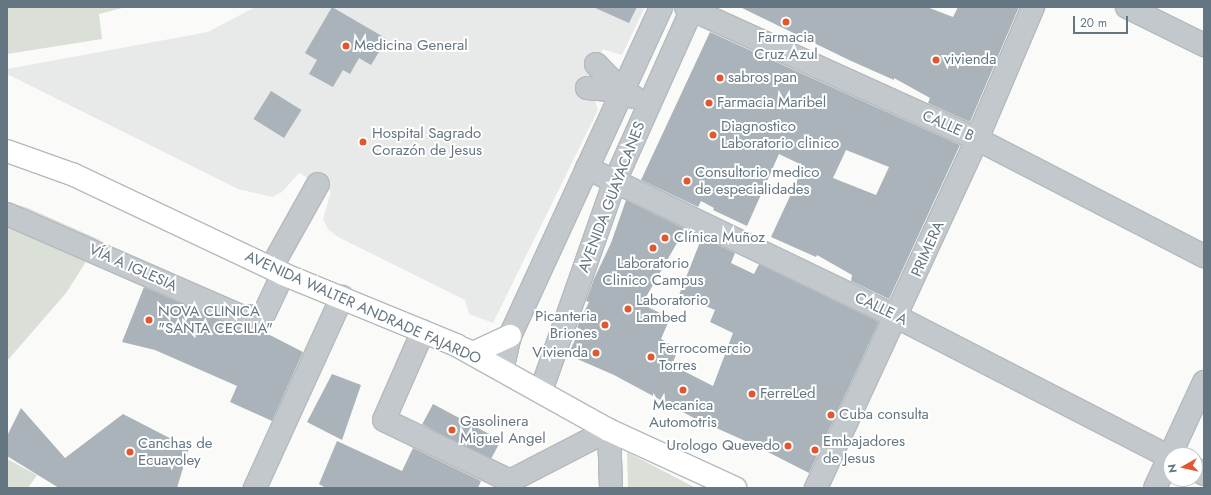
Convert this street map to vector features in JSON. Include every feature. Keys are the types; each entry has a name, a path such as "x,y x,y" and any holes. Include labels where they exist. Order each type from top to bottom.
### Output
{"main road":[{"name":"AVENIDA WALTER ANDRADE FAJARDO","path":"7,151 74,175 277,271 456,345 608,430 735,488"},
{"path":"456,345 474,353 510,336"}],"street":[{"name":"AVENIDA GUAYACANES","path":"502,370 510,336 661,7"},
{"name":"PRIMERA","path":"816,488 897,317 977,139 1033,7"},
{"path":"1127,7 1204,45"},
{"name":"AVENIDA GUAYACANES","path":"541,392 615,181 690,8"},
{"name":"CALLE B","path":"690,8 977,139 1204,256"},
{"path":"596,64 622,91 649,104"},
{"path":"587,88 622,91"},
{"name":"CALLE A","path":"587,168 897,317 1163,453"},
{"path":"277,271 318,184"},
{"name":"VÍA A IGLESIA","path":"7,214 243,317 259,316 265,312 277,271"},
{"path":"255,488 342,297"},
{"path":"423,331 384,420 510,481 608,430 611,488"},
{"path":"1175,447 1204,382"},
{"path":"1155,488 1163,471"}],"shaded area":[{"path":"7,7 126,7 99,14 102,39 7,54"},
{"name":"Hospital Sagrado Corazón de Jesus","path":"255,7 645,7 622,55 603,49 584,94 595,100 598,110 493,323 469,314 465,300 338,237 328,229 323,219 331,191 299,173 282,192 272,197 238,189 7,74 7,69 208,32"},
{"path":"7,202 28,208 100,240 66,293 7,361"},
{"path":"627,452 696,488 628,488"},
{"path":"7,459 37,475 28,488 7,488"}],"building":[{"name":"Medicina General","path":"332,7 387,39 371,65 359,58 350,74 343,70 333,87 309,74 317,60 305,53"},
{"path":"593,7 637,7 629,23"},
{"path":"740,7 927,7 953,17 958,7 1019,7 970,122 928,103 930,98 894,78 894,80 849,60"},
{"path":"710,32 960,145 889,299 851,281 852,275 817,255 816,257 771,237 804,166 779,154 747,226 713,210 714,208 701,201 698,207 641,180","holes":["846,150 889,167 876,195 833,178"]},
{"path":"271,91 302,110 284,138 254,119"},
{"path":"626,200 685,229 642,304 670,318 661,339 678,349 672,365 713,386 733,333 710,322 715,310 679,295 702,237 735,253 731,263 754,274 759,264 879,322 809,473 752,444 694,418 614,375 568,355 580,329 577,327 589,302 586,301 594,279 611,243"},
{"path":"144,287 238,328 260,336 262,331 303,352 272,421 230,402 237,386 155,350 122,342"},
{"path":"332,374 361,385 342,440 307,422"},
{"path":"433,404 501,440 490,460 422,424"},
{"name":"Canchas de Ecuavoley","path":"21,408 65,458 123,414 189,448 177,488 59,488 7,456 7,436"},
{"path":"337,441 402,471 413,448 481,481 478,488 326,488 319,484"}],"place":[{"name":"Farmacia Cruz Azul","path":"786,22"},
{"name":"Medicina General","path":"346,46"},
{"name":"vivienda","path":"936,60"},
{"name":"sabros pan","path":"720,78"},
{"name":"Farmacia Maribel","path":"709,103"},
{"name":"Diagnostico Laboratorio clinico","path":"713,135"},
{"name":"Hospital Sagrado Corazón de Jesus","path":"363,142"},
{"name":"Consultorio medico de especialidades","path":"687,181"},
{"name":"Clínica Muñoz","path":"665,238"},
{"name":"Laboratorio Clinico Campus","path":"653,248"},
{"name":"Laboratorio Lambed","path":"628,309"},
{"name":"NOVA CLINICA \"SANTA CECILIA\"","path":"149,320"},
{"name":"Picanteria Briones","path":"605,325"},
{"name":"Vivienda","path":"596,353"},
{"name":"Ferrocomercio Torres","path":"651,357"},
{"name":"Mecanica Automotris","path":"683,390"},
{"name":"FerreLed","path":"752,394"},
{"name":"Cuba consulta","path":"831,415"},
{"name":"Gasolinera Miguel Angel","path":"452,430"},
{"name":"Urologo Quevedo","path":"788,446"},
{"name":"Embajadores de Jesus","path":"815,450"},
{"name":"Canchas de Ecuavoley","path":"130,452"}]}
